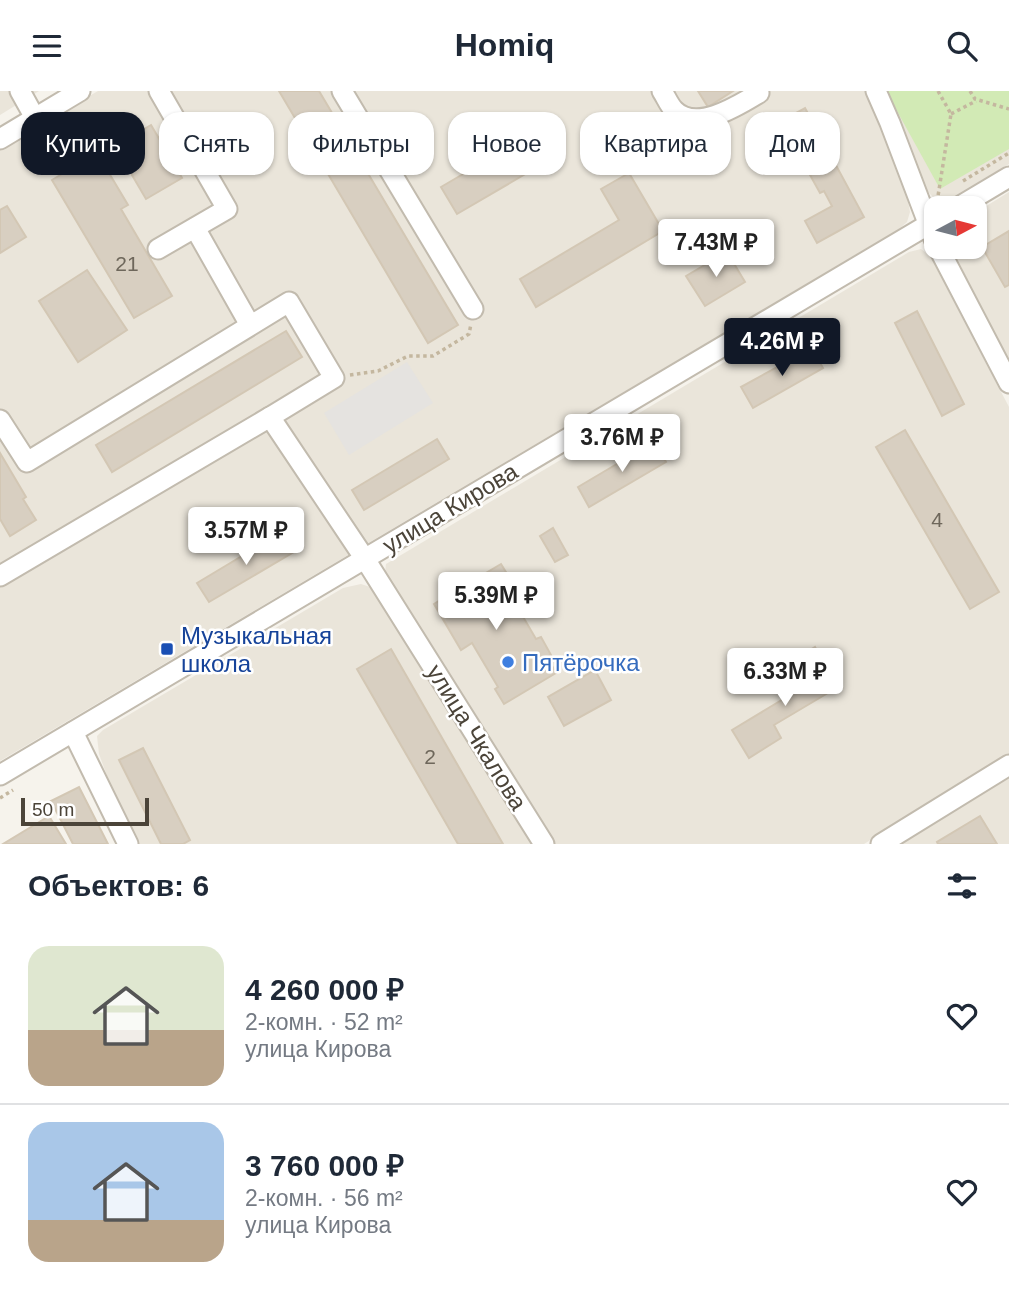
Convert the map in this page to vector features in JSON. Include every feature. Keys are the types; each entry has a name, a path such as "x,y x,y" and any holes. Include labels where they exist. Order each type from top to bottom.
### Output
{"street":[{"path":"20,91 32,112"},
{"path":"45,112 80,91"},
{"path":"158,249 227,209 159,91"},
{"path":"342,91 473,309"},
{"path":"662,91 675,112 696,119 729,111 760,93 758,91"},
{"path":"876,91 924,204"},
{"path":"0,138 21,126"},
{"path":"977,196 1009,177"},
{"path":"195,228 250,325"},
{"name":"улица Кирова","path":"0,775 924,228"},
{"path":"944,259 1009,383"},
{"path":"0,420 27,462 289,302 334,377 0,576"},
{"name":"улица Чкалова","path":"270,417 365,559 544,844"},
{"path":"73,732 128,844"},
{"path":"881,844 1009,765"}],"path":[{"path":"938,91 951,114 936,198 950,189"},
{"path":"970,91 975,99 1009,109"},
{"path":"951,114 978,100"},
{"path":"962,182 1009,153"},
{"path":"334,377 379,371 408,356 433,356 469,334 473,309"}],"shaded area":[{"path":"0,91 39,91 0,115"},
{"path":"98,91 868,91 906,191 910,212 907,222 899,229 0,761 0,148 21,136 21,175 145,175 145,112 62,112"},
{"path":"884,91 1009,91 1009,164 954,196 932,196 927,191"},
{"path":"1009,192 1009,361 957,259 987,259 987,206"},
{"path":"921,249 924,251 924,259 932,259 1009,407 1009,754 864,844 555,844 387,579 386,564 909,252"},
{"path":"407,362 433,403 349,455 324,413"},
{"path":"361,584 373,588 534,844 137,844 120,811 99,754 97,736 343,588"},
{"path":"1009,777 1009,844 899,844"}],"green space":[{"path":"886,91 1009,91 1009,149 940,189"}],"building":[{"path":"279,91 319,91 331,112 291,112"},
{"path":"698,91 733,91 708,107"},
{"path":"151,125 159,139 159,175 180,175 182,178 146,199 132,175 145,175 145,128"},
{"path":"840,173 864,217 817,243 805,221 832,206 824,191 820,193 810,175 840,175"},
{"path":"60,175 110,175 128,205 121,209 172,296 134,318 52,180"},
{"path":"329,175 369,175 458,325 428,343"},
{"path":"462,175 524,175 457,214 441,187"},
{"path":"630,175 663,231 536,307 520,279 619,220 601,189"},
{"path":"7,206 26,237 0,253 0,210"},
{"path":"1009,231 1009,285 1005,287 987,256 987,244"},
{"path":"727,252 745,282 705,306 686,276"},
{"path":"87,270 127,330 78,362 39,301"},
{"path":"917,311 964,404 942,416 895,323"},
{"path":"286,331 302,357 112,472 96,445"},
{"path":"812,348 823,368 753,408 741,387"},
{"path":"905,430 999,592 970,609 876,447"},
{"path":"437,439 449,459 364,510 352,490"},
{"path":"654,442 666,462 589,507 578,487"},
{"path":"0,453 36,520 10,536 0,519"},
{"path":"553,528 568,555 555,562 540,536"},
{"path":"282,532 294,552 209,602 197,583"},
{"path":"501,564 515,587 508,591 536,639 541,637 551,655 547,657 556,673 504,704 495,689 498,687 472,643 461,650 434,604 448,595 444,588 463,576 467,584"},
{"path":"815,647 838,687 774,725 781,738 749,758 732,730 815,680 801,656"},
{"path":"391,649 503,844 458,844 357,669"},
{"path":"595,670 611,700 564,726 548,697"},
{"path":"143,748 190,840 183,844 161,844 119,760"},
{"path":"79,787 108,844 73,844 51,801"},
{"path":"49,816 66,844 3,844"},
{"path":"980,816 997,844 938,844 937,842"}],"place":[{"name":"Музыкальная школа","path":"167,649"},
{"name":"Пятёрочка","path":"508,662"}]}
